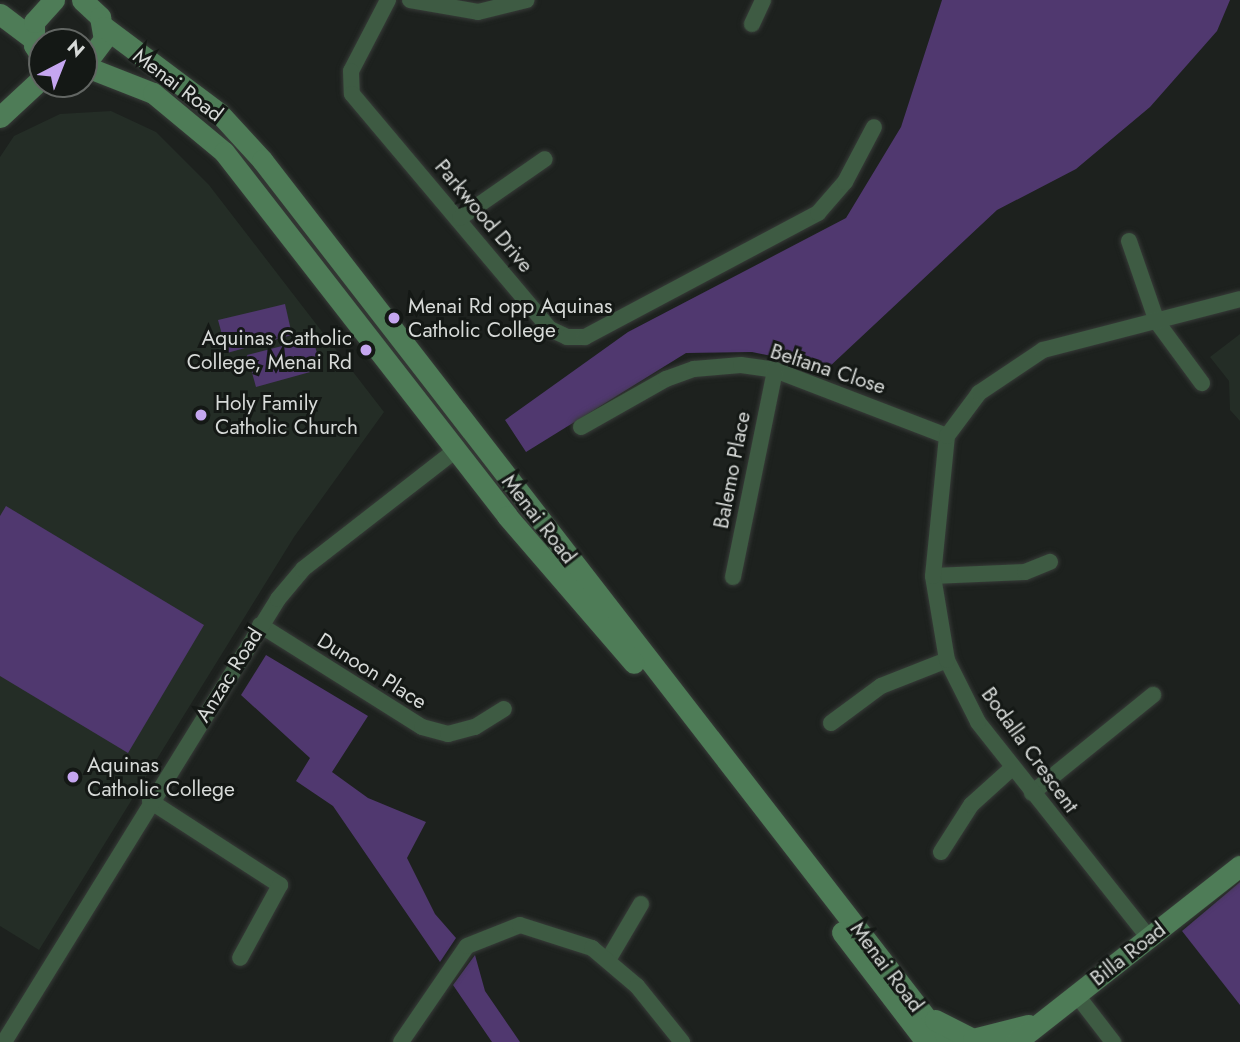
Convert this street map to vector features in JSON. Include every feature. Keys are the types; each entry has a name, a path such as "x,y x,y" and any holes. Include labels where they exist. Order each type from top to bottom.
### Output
{"main road":[{"path":"38,28 39,12 54,0"},
{"name":"Menai Road","path":"82,0 103,14 219,113 262,160 945,1042"},
{"path":"0,14 28,40"},
{"path":"98,52 101,49 103,14"},
{"path":"17,98 28,71"},
{"name":"Menai Road","path":"98,71 153,93 224,152 456,450 669,706 926,1042"},
{"path":"0,117 28,89"},
{"name":"Anzac Road","path":"456,450 476,437"},
{"name":"Billa Road","path":"1016,1042 1240,866"},
{"path":"900,984 947,1030 966,1038 1005,1035 1058,1008"},
{"path":"1027,1042 1058,1008"}],"street":[{"name":"Parkwood Drive","path":"388,0 351,71 352,94 460,218 550,328 585,337 818,213 845,183 874,127"},
{"path":"410,0 478,12 527,0"},
{"path":"752,24 763,0"},
{"path":"460,218 545,159"},
{"path":"1129,241 1157,322 1202,383"},
{"path":"947,436 979,393 1022,360 1240,299"},
{"name":"Beltana Close","path":"580,427 694,369 775,370 947,436"},
{"name":"Balemo Place","path":"733,578 775,370"},
{"name":"Bodalla Crescent","path":"947,436 933,576 947,660 978,722 1149,938"},
{"name":"Anzac Road","path":"4,1042 260,625 303,569 456,450"},
{"path":"933,576 1025,572 1050,562"},
{"name":"Dunoon Place","path":"260,625 422,727 448,734 475,727 504,709"},
{"path":"831,723 881,686 947,660"},
{"path":"1032,793 1153,695"},
{"path":"941,852 971,805 1012,768"},
{"path":"150,801 280,885 240,958"},
{"path":"608,960 641,904"},
{"path":"401,1042 449,967 467,946 501,928 548,929 608,960 682,1042"},
{"path":"1076,994 1113,1042"}],"shaded area":[{"path":"942,0 1230,0 1217,31 1150,107 1076,169 997,210 828,368 752,352 686,353 526,452 505,420 628,332 846,218 901,127"},
{"path":"111,111 156,132 209,185 384,412 294,537 39,950 0,926 0,157 14,136 60,114"},
{"path":"285,304 292,335 227,353 218,320"},
{"path":"1240,334 1240,421 1230,410 1229,381 1210,357"},
{"path":"313,338 321,369 256,387 247,355"},
{"path":"6,506 204,625 128,753 0,676 0,516"},
{"path":"266,655 368,716 332,772 368,798 426,822 407,858 435,914 456,938 440,962 333,806 296,781 310,758 241,695"},
{"path":"1240,882 1240,1005 1182,931"},
{"path":"475,955 485,991 520,1042 492,1042 453,985"}],"place":[{"name":"Menai Rd opp Aquinas Catholic College","path":"394,318"},
{"name":"Aquinas Catholic College, Menai Rd","path":"366,350"},
{"name":"Holy Family Catholic Church","path":"201,415"},
{"name":"Aquinas Catholic College","path":"73,777"}]}
